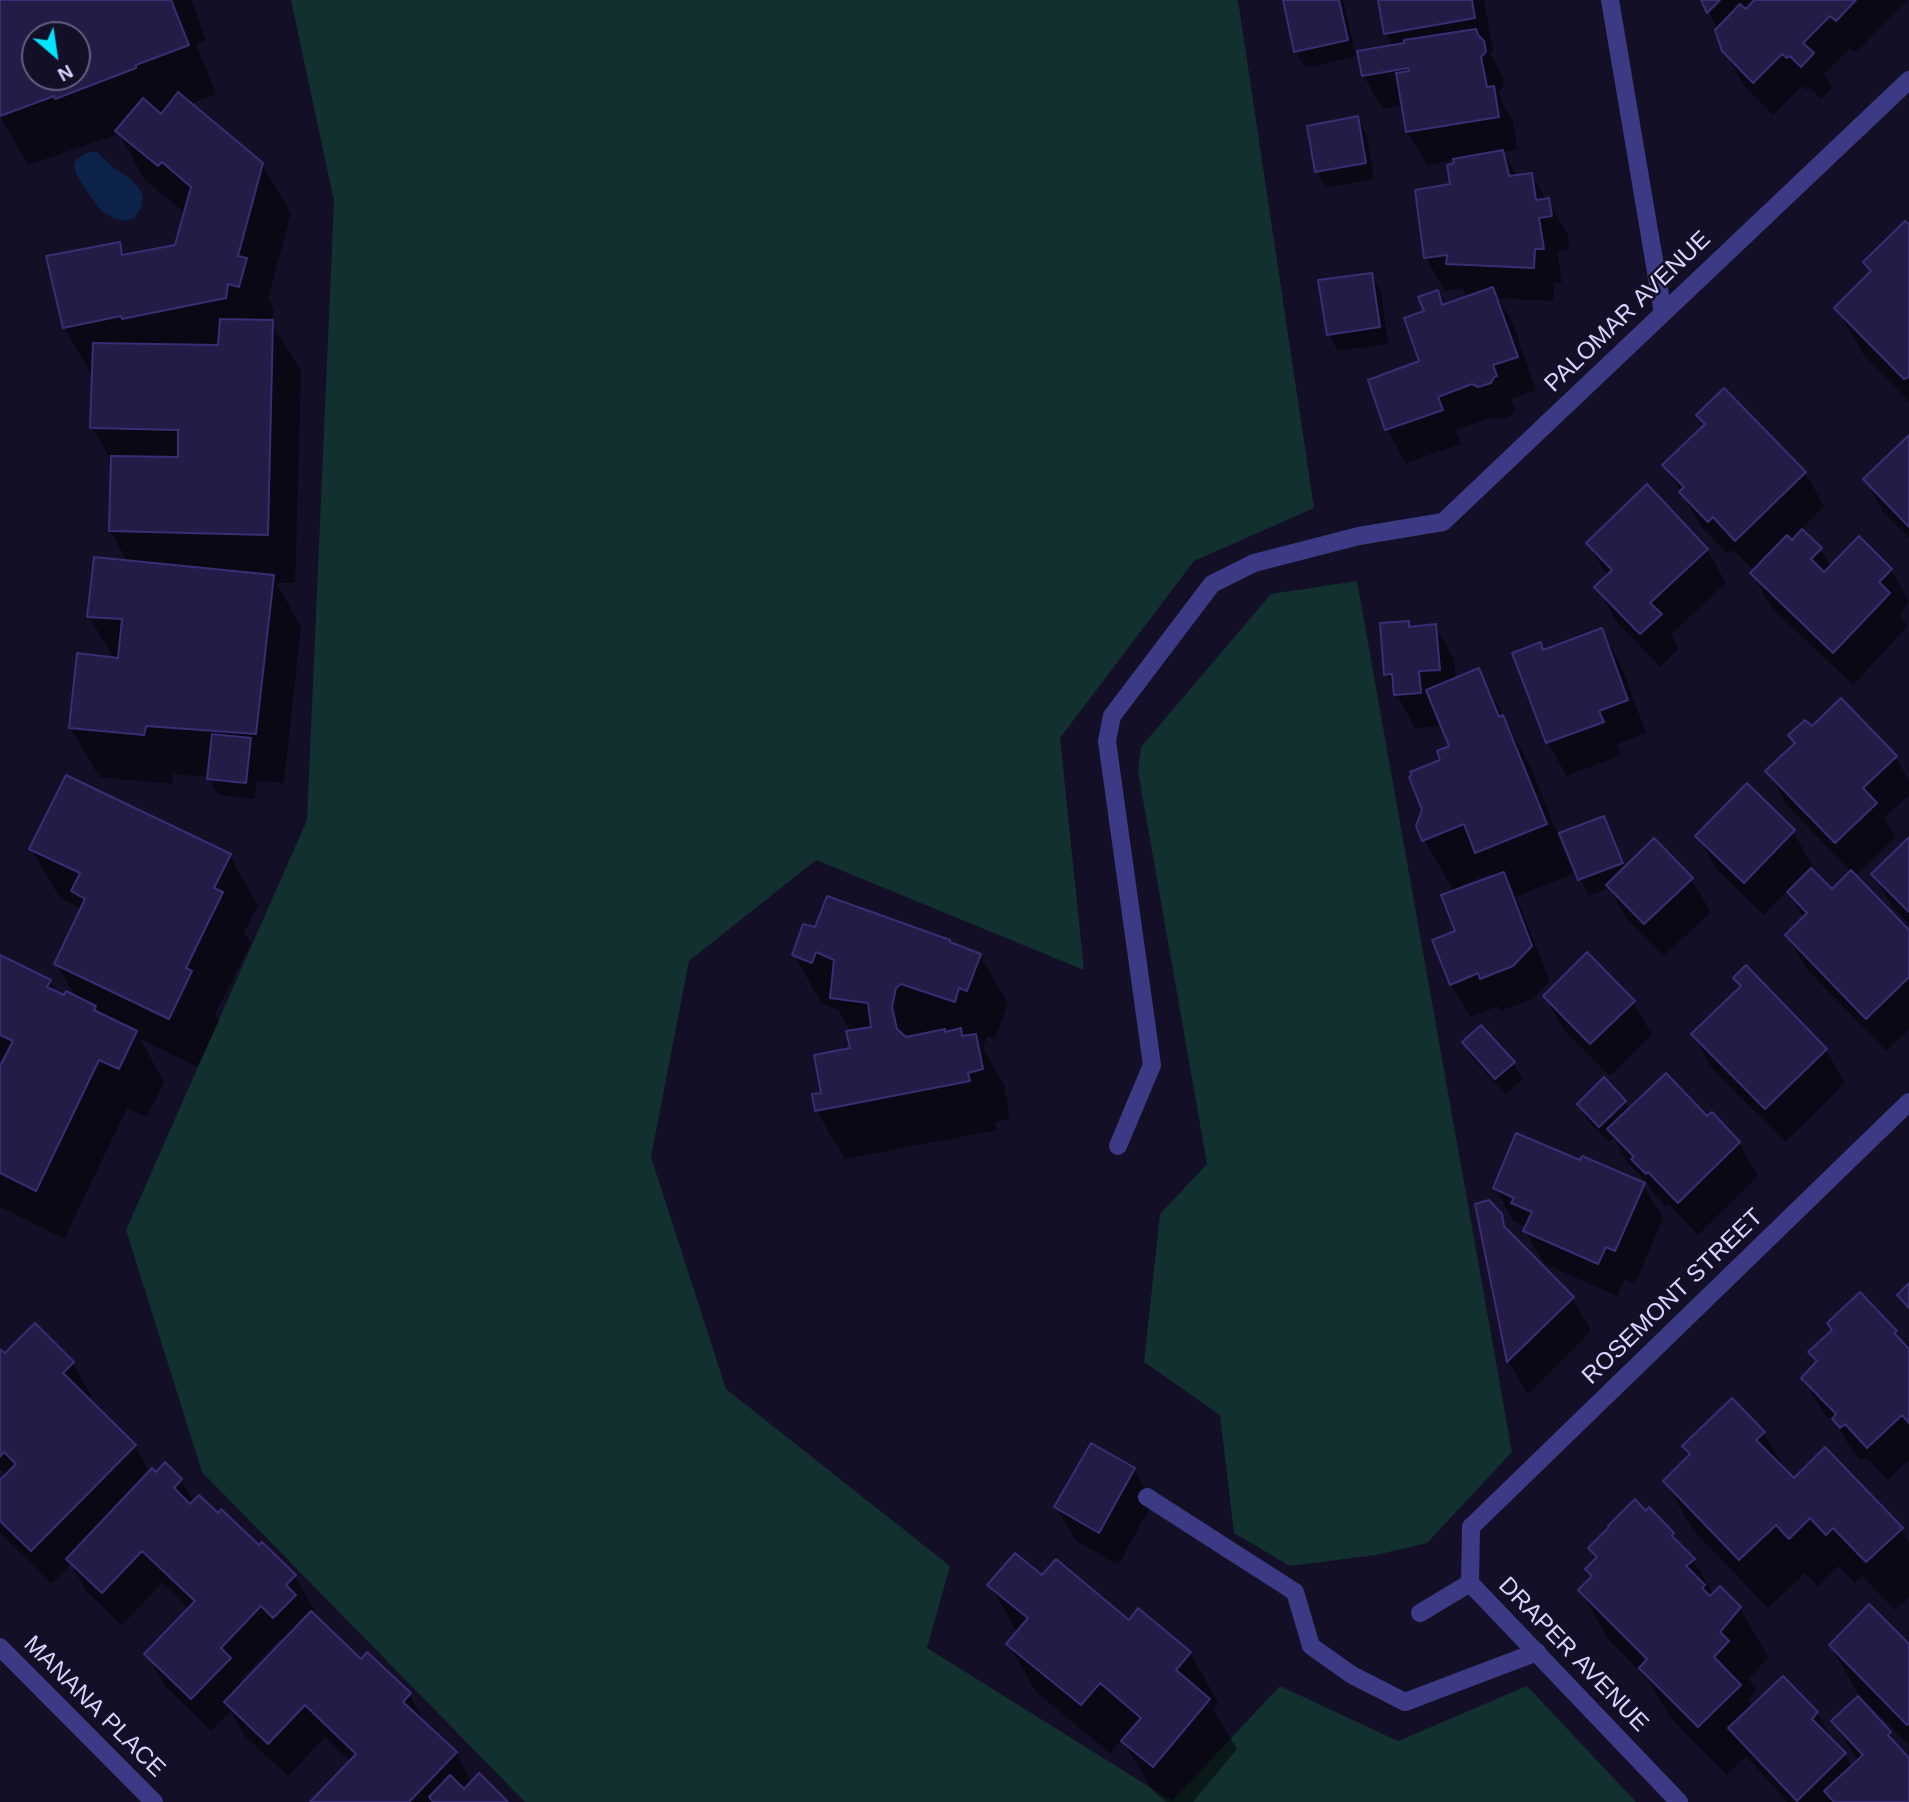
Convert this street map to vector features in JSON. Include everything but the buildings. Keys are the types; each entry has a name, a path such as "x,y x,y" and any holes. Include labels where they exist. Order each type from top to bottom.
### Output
{"street":[{"path":"1610,0 1663,313"},
{"name":"PALOMAR AVENUE","path":"1118,1146 1152,1065 1107,741 1112,716 1212,583 1254,563 1359,536 1443,522 1909,80"},
{"name":"ROSEMONT STREET","path":"1470,1583 1471,1527 1909,1102"},
{"path":"1147,1497 1295,1592 1311,1646 1352,1675 1405,1702 1537,1652"},
{"name":"DRAPER AVENUE","path":"1420,1613 1470,1583 1679,1802"},
{"name":"MANANA PLACE","path":"0,1647 154,1802"}],"green space":[{"path":"291,0 1238,0 1314,508 1194,561 1060,738 1084,970 816,860 689,961 651,1157 726,1389 950,1566 927,1648 1172,1801 1280,1686 1398,1741 1527,1686 1636,1802 525,1802 202,1472 126,1230 307,820 334,201"},
{"path":"1357,581 1512,1452 1427,1543 1376,1555 1290,1566 1234,1533 1220,1415 1144,1362 1160,1214 1207,1164 1138,771 1141,747 1271,594"}],"water":[{"path":"88,152 97,152 138,187 143,196 141,208 134,218 126,221 113,218 102,211 92,199 76,174 74,164"}]}
